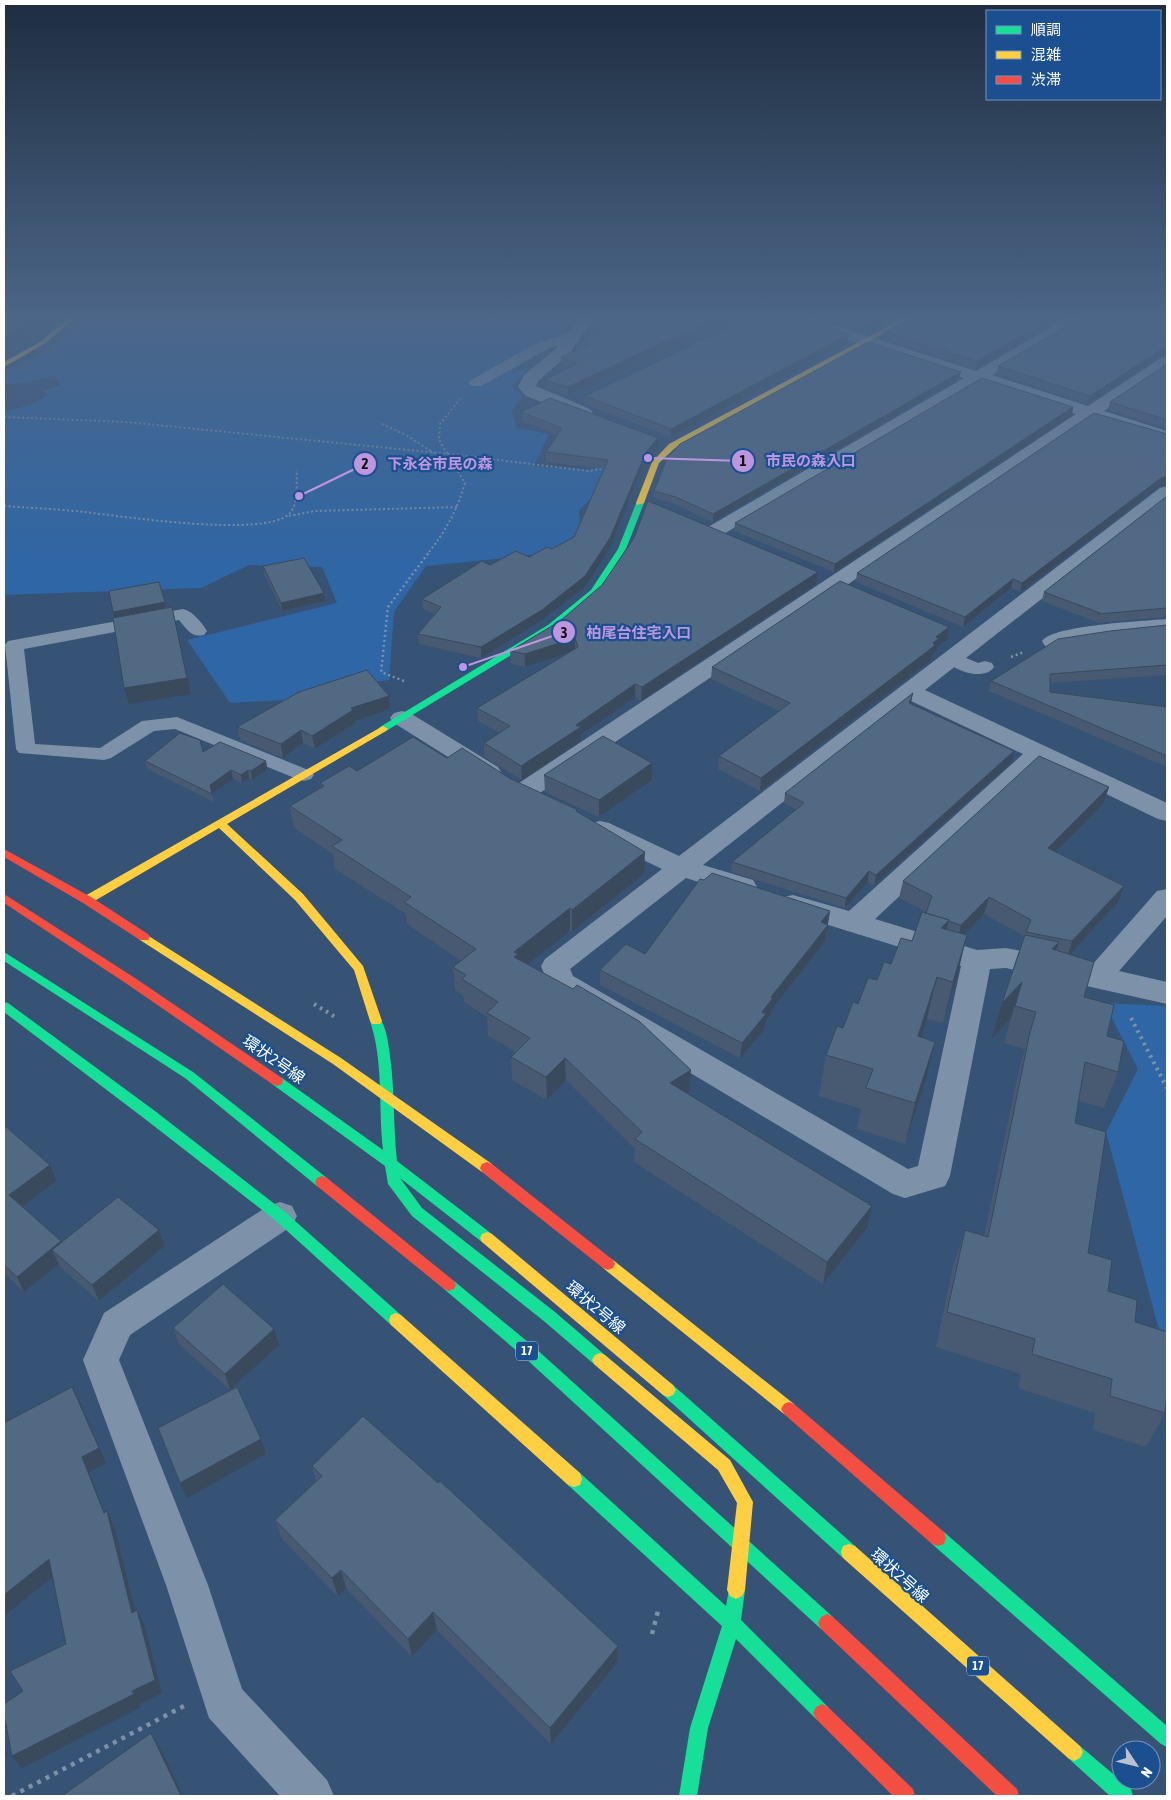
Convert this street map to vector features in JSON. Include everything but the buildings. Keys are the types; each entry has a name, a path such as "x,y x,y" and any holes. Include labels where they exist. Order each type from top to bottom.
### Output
{"main road":[{"path":"87,900 402,718 550,627 594,592 622,549 648,505 656,462 665,444 752,399"},
{"path":"220,823 299,898 358,969 381,1036 387,1082 388,1139 393,1180 417,1212 550,1317 724,1465 744,1502 732,1623 699,1728 688,1796"},
{"path":"4,852 87,900 195,969 337,1062 483,1165 732,1362 854,1464 1167,1738"},
{"name":"環状2号線","path":"4,898 278,1081 348,1131 499,1248 666,1388 1124,1796"},
{"name":"17","path":"4,956 189,1075 398,1242 529,1352 794,1591 1010,1796"},
{"path":"4,1006 150,1115 280,1216 429,1348 732,1623 906,1796"}],"street":[{"path":"550,399 599,419"},
{"path":"565,405 578,399"},
{"path":"741,542 706,527 937,399"},
{"path":"1048,399 1167,437"},
{"path":"522,793 1111,399"},
{"path":"978,960 932,1176 904,1184 560,982 555,966 952,658 964,637 1167,492"},
{"path":"1053,641 1060,638 1129,628 1167,626"},
{"path":"909,691 1167,813"},
{"path":"402,718 522,793 549,806"},
{"path":"853,923 1040,752"},
{"path":"576,818 682,868 853,923 978,960 1006,958 1167,993"},
{"path":"1098,977 1167,898"},
{"path":"280,1216 117,1324 101,1360 187,1586 225,1702 310,1796"}],"lane":[{"path":"198,631 183,614 14,645 26,749 104,754 150,725 177,723 304,774"},
{"path":"952,658 977,670 985,667"}],"path":[{"path":"404,682 381,672 388,607 443,534 458,507 465,483 439,440 440,424 446,414 461,399"},
{"path":"4,417 126,422 449,454 589,471 606,468"},
{"path":"382,424 406,435 435,453"},
{"path":"287,516 294,509 297,470"},
{"path":"4,506 170,522 224,524 270,523 287,516 315,511 458,507"},
{"path":"985,667 1053,641"},
{"path":"1138,1030 1167,1088"},
{"path":"12,1796 220,1688"}],"shaded area":[{"path":"41,399 521,399 512,411 517,428 549,434 534,466 591,470 613,462 610,480 579,510 582,550 426,566 394,612 389,680 323,688 321,698 230,703 187,640 337,603 322,567 249,565 201,588 4,595 4,412 30,405"},
{"path":"1104,1003 1167,1006 1167,1374 1162,1341 1106,1132 1138,1069"}],"traffic: fast":[{"path":"383,729 551,627 594,592 622,549 640,503"},
{"path":"4,956 189,1075 322,1182"},
{"path":"4,1006 150,1115 280,1216 396,1320"},
{"path":"376,1021 381,1036 387,1082 388,1139 393,1180 417,1212 550,1317 600,1360"},
{"path":"277,1081 380,1155 487,1238"},
{"path":"449,1285 529,1352 827,1623"},
{"path":"668,1390 849,1552"},
{"path":"574,1479 732,1623 822,1713"},
{"path":"938,1538 1167,1738"},
{"path":"688,1796 699,1728 732,1623 736,1590"},
{"path":"1074,1752 1124,1796"}],"traffic: slow":[{"path":"640,503 656,462 672,446 759,399"},
{"path":"87,900 383,729"},
{"path":"220,823 299,897 359,969 376,1021"},
{"path":"144,937 337,1061 487,1168"},
{"path":"487,1238 668,1390"},
{"path":"608,1264 789,1409"},
{"path":"396,1320 574,1479"},
{"path":"600,1360 724,1465 745,1502 736,1590"},
{"path":"849,1552 1074,1752"}],"traffic: jam":[{"path":"4,852 87,900 144,937"},
{"path":"4,898 131,981 277,1081"},
{"path":"487,1168 608,1264"},
{"path":"322,1182 449,1285"},
{"path":"789,1409 938,1538"},
{"path":"827,1623 1010,1796"},
{"path":"822,1713 906,1796"}],"place":[{"name":"市民の森入口","path":"648,458"},
{"name":"下永谷市民の森","path":"299,496"},
{"name":"柏尾台住宅入口","path":"463,667"}]}
